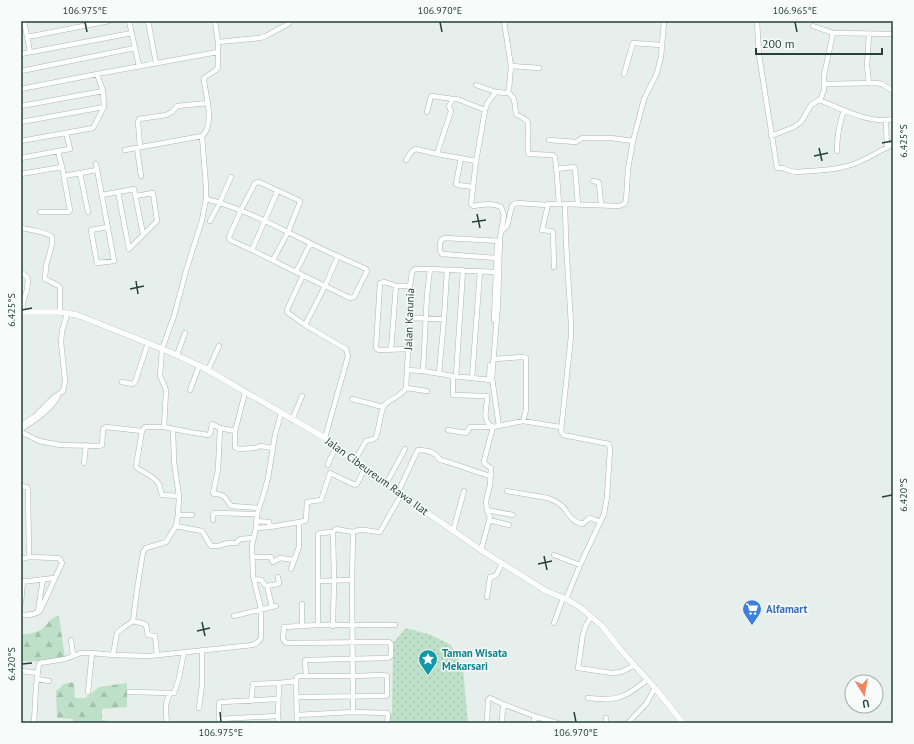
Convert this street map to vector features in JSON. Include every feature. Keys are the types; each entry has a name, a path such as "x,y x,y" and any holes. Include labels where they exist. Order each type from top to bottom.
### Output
{"street":[{"path":"24,21 30,52"},
{"path":"27,37 83,24 109,21"},
{"path":"129,21 139,66"},
{"path":"148,21 156,63"},
{"path":"125,150 185,140 205,134 209,122 204,78 218,67 218,42 215,21"},
{"path":"218,42 260,38 291,21"},
{"path":"504,21 511,66 508,92"},
{"path":"502,231 507,226 512,206 517,203 548,205 622,205 626,202 628,169 633,141 644,99 657,73 661,57 664,21"},
{"path":"757,21 759,55 777,168 799,172 831,170 861,161 893,144"},
{"path":"812,26 833,33 893,34"},
{"path":"21,54 132,33"},
{"path":"771,136 794,127 801,122 812,105 819,100 822,94 824,75 833,33"},
{"path":"868,83 867,66 869,34"},
{"path":"624,74 633,43 661,45"},
{"path":"21,71 135,48"},
{"path":"21,89 218,52"},
{"path":"511,66 539,68"},
{"path":"21,141 93,128 104,107 103,91 98,74"},
{"path":"824,84 882,84 893,91"},
{"path":"476,85 496,92 508,92 514,99 516,114 526,120 529,124 527,139 529,154 553,155 554,157 559,204"},
{"path":"21,106 103,91"},
{"path":"496,92 485,110 476,161 471,204 473,206 492,204 501,207 504,215 496,258 491,380 499,426"},
{"path":"427,112 430,96 457,99 485,110"},
{"path":"437,154 451,111 449,106 453,99"},
{"path":"819,100 870,119 886,121 893,119"},
{"path":"140,176 139,118 166,115 172,112 177,106 208,103"},
{"path":"21,122 104,107"},
{"path":"837,150 837,136 844,110"},
{"path":"886,121 887,148"},
{"path":"21,158 70,149 66,133"},
{"path":"164,427 166,391 160,376 162,349 174,316 202,220 206,199 202,136"},
{"path":"549,140 576,142 580,138 611,138 633,141"},
{"path":"406,160 412,151 416,149 476,161"},
{"path":"40,212 69,212 70,210 58,151"},
{"path":"462,158 456,184 473,188"},
{"path":"96,164 114,261 97,263 91,230 107,227"},
{"path":"21,174 62,167"},
{"path":"556,169 575,168 578,204"},
{"path":"64,176 97,170"},
{"path":"80,173 88,212"},
{"path":"210,221 220,202 230,177"},
{"path":"593,181 598,182 599,184 601,204"},
{"path":"206,199 220,202 241,210 288,232 310,244 366,269 367,271 354,297 352,298 229,239 241,210 256,183 259,182 300,201 288,232 273,260"},
{"path":"102,195 134,189 143,234"},
{"path":"118,192 129,249 157,221 152,193 136,196"},
{"path":"252,250 278,192"},
{"path":"554,623 604,514 610,445 589,439 563,435 560,427 571,336 565,204"},
{"path":"548,205 542,230 553,232 554,266"},
{"path":"21,228 43,233 52,238 52,246 46,265 45,279 60,288 60,312"},
{"path":"496,258 442,254 440,251 440,241 445,238 499,241"},
{"path":"491,380 498,304 499,241"},
{"path":"296,272 310,244"},
{"path":"305,325 325,286 338,256"},
{"name":"Jalan Karunia","path":"406,388 410,318 410,286 412,272 415,269 430,269"},
{"path":"423,371 430,269 495,272"},
{"path":"439,373 447,270"},
{"path":"463,270 453,395 487,396 485,416 487,422 493,427"},
{"path":"21,272 27,277 28,280 22,312"},
{"path":"472,378 480,272"},
{"path":"303,275 286,310 305,325 346,349 348,356 325,438"},
{"path":"408,349 376,349 380,283 385,282 396,286 410,286"},
{"path":"391,350 396,286"},
{"name":"Jalan Cibeureum Rawa Ilat","path":"22,312 60,312 77,315 177,355 208,370 281,414 325,438 364,470 481,550 546,592 581,608 602,626 683,723"},
{"path":"21,425 34,417 53,398 63,391 65,380 61,342 62,331 67,314"},
{"path":"410,318 444,319"},
{"path":"177,355 185,333"},
{"path":"122,382 133,384 135,382 148,343"},
{"path":"208,370 219,346"},
{"path":"494,359 526,358 526,410 523,422"},
{"path":"190,390 199,366"},
{"path":"407,370 491,380"},
{"path":"354,462 366,441 376,437 383,407 406,388 427,391"},
{"path":"245,393 235,431 236,448 255,448 260,446 273,448"},
{"path":"59,394 57,400 37,419 21,430 39,441 60,445 99,446 102,445 103,429 106,427 142,431"},
{"path":"292,420 302,396"},
{"path":"352,399 383,407"},
{"path":"34,723 37,679 40,663 81,653 149,656 253,645 258,642 261,638 261,609 254,579 252,545 256,528 256,514 264,493 275,435 281,414"},
{"path":"448,430 466,433 472,427 493,427 523,422 560,427"},
{"path":"179,496 162,495 160,493 159,484 156,480 136,468 142,431 146,427 164,427 208,435 210,434 211,424 213,424 220,428 235,431"},
{"path":"481,550 490,516 487,510 486,501 492,476 491,467 486,465 484,461 493,427"},
{"path":"220,428 218,470 213,493 223,495 231,506 258,508"},
{"path":"113,655 117,633 133,621 143,552 146,548 166,542 176,526 179,496 174,462 173,429"},
{"path":"84,463 86,445"},
{"path":"328,465 336,448"},
{"path":"386,484 405,449"},
{"path":"318,625 318,534 320,532 333,532 336,529 354,532 360,530 380,532 399,494 418,450 432,452 438,455 440,460 460,465 477,473 492,476"},
{"path":"256,528 303,522 306,519 307,502 321,500 330,473 355,485 357,484 364,470"},
{"path":"21,486 27,487 28,490 29,557"},
{"path":"454,531 464,490"},
{"path":"507,492 552,500 561,505 571,518 581,524 591,518 600,522"},
{"path":"487,510 513,514"},
{"path":"213,520 212,515 214,513 256,514"},
{"path":"178,515 192,515"},
{"path":"489,520 509,525"},
{"path":"256,521 269,522 270,527"},
{"path":"291,569 299,547 300,522"},
{"path":"176,526 202,531 211,546 218,546 228,543 236,544 240,539 253,538"},
{"path":"333,532 333,626"},
{"path":"353,712 352,580 354,532"},
{"path":"554,555 580,565"},
{"path":"21,559 29,557 58,558 62,563 38,613 21,615"},
{"path":"252,557 271,557 273,562 280,558 294,560"},
{"path":"487,596 490,577 497,574 502,563"},
{"path":"267,586 278,584 278,577"},
{"path":"21,602 22,582 54,578"},
{"path":"38,613 43,579"},
{"path":"234,616 274,607 267,586 265,586 260,580 254,579"},
{"path":"318,581 352,580"},
{"path":"302,604 302,626"},
{"path":"591,617 583,634 578,668 612,673 621,672 635,665"},
{"path":"133,621 145,624 148,635 155,636 157,655"},
{"path":"306,676 306,660 388,658 391,656 391,644 389,642 286,643 283,640 284,627 318,625 395,625"},
{"path":"71,640 73,655"},
{"path":"199,708 202,684 202,650"},
{"path":"166,723 167,699 170,694 174,693 176,688 184,652"},
{"path":"88,692 92,653"},
{"path":"21,671 38,673"},
{"path":"297,697 385,696 387,695 387,678 386,675 299,676 297,677 296,681 297,723"},
{"path":"37,679 49,681"},
{"path":"588,698 597,699 620,697 634,690 647,680"},
{"path":"251,701 253,684 296,681"},
{"path":"279,683 279,723"},
{"path":"628,723 646,704 655,688"},
{"path":"130,692 170,694"},
{"path":"487,723 488,699 490,698 534,716 555,722"},
{"path":"278,699 220,702 219,721 278,716"},
{"path":"502,723 503,704"},
{"path":"297,715 353,712 387,713 387,723"},
{"path":"534,716 534,723"}],"green space":[{"path":"59,616 65,658 59,662 21,661 21,634 30,634 39,631 51,619"},
{"name":"Taman Wisata Mekarsari","path":"406,628 431,635 451,645 463,668 468,723 388,723 392,712 393,643"},
{"path":"74,682 75,698 85,698 99,687 127,683 127,707 102,709 102,720 117,723 73,723 73,719 57,718 56,691 64,684"}],"place":[{"name":"Alfamart","path":"752,626"},
{"name":"Taman Wisata Mekarsari","path":"428,676"}]}
